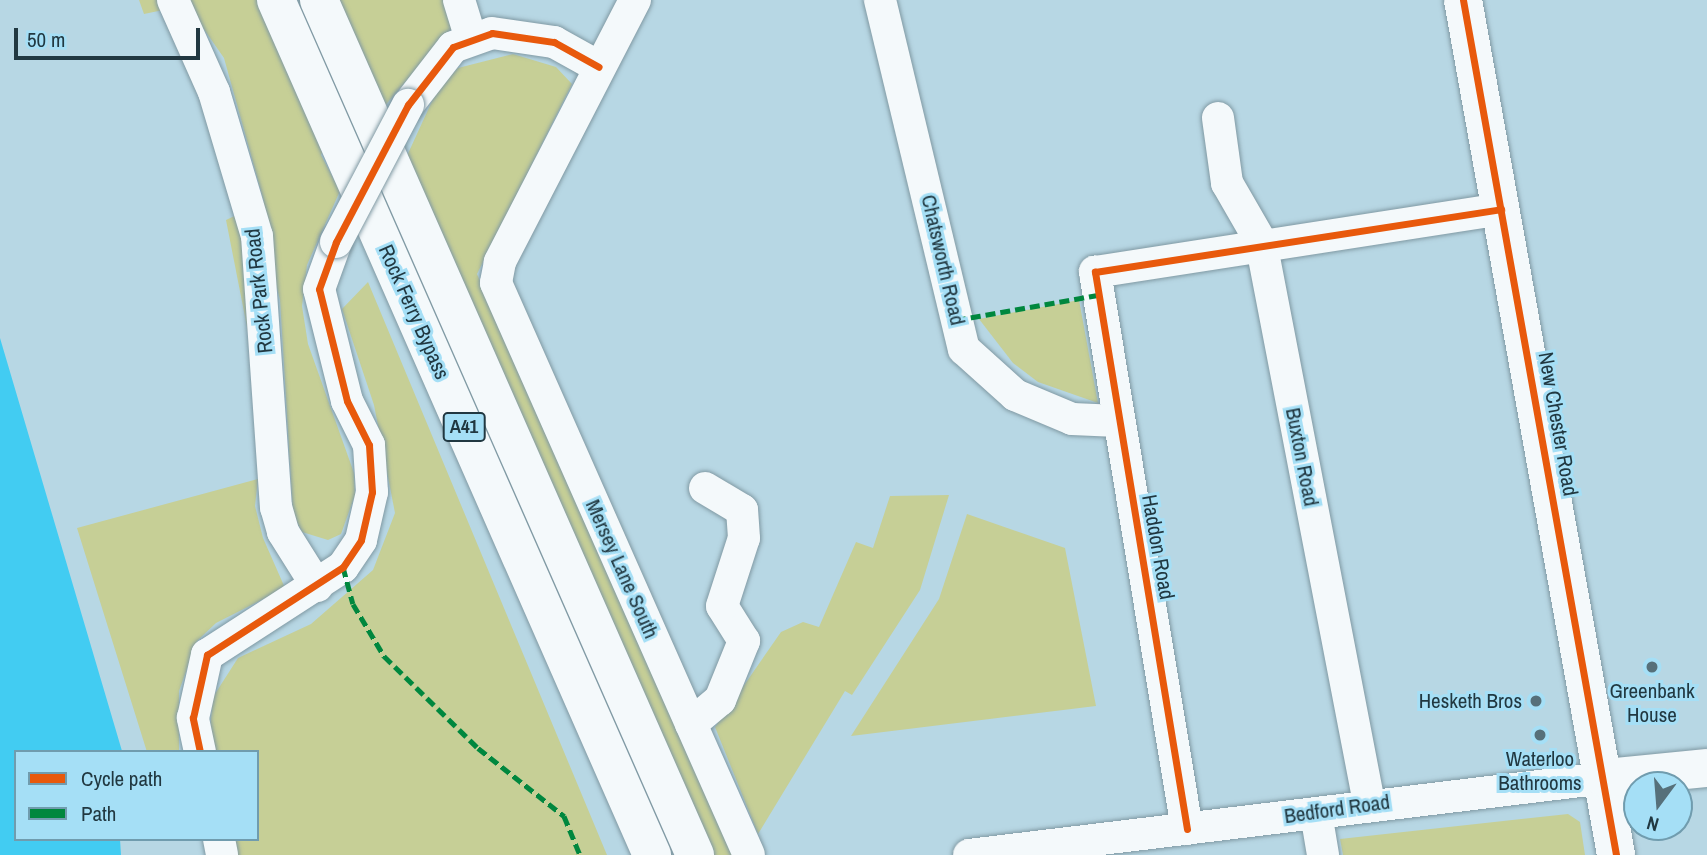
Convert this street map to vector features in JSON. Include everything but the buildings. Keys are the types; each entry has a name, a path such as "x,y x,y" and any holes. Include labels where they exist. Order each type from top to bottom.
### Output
{"main road":[{"name":"Rock Ferry Bypass","path":"276,0 652,855"},
{"name":"Rock Ferry Bypass","path":"319,0 695,855"},
{"name":"New Chester Road","path":"1463,0 1605,778 1616,855"},
{"name":"Bedford Road","path":"1605,778 1707,768"}],"street":[{"name":"Rock Park Road","path":"173,0 214,92 257,236 276,507 283,532 317,586"},
{"path":"459,0 471,39"},
{"path":"200,750 193,718 207,655 343,567 361,540 372,492 369,445 347,401 324,324 319,289 336,242 408,105 453,47 471,39 519,33 554,42 599,66 635,0"},
{"name":"Chatsworth Road","path":"880,0 964,349 1015,395 1072,419 1118,421"},
{"name":"Mersey Lane South","path":"599,66 500,262 496,284 749,855"},
{"name":"Buxton Road","path":"1219,118 1227,183 1261,242 1369,803"},
{"path":"1261,242 1501,209"},
{"name":"Haddon Road","path":"1187,829 1095,272 1261,242"},
{"path":"691,724 720,700 744,640 722,606 744,538 742,510 705,488"},
{"name":"Bedford Road","path":"968,855 1316,813 1369,803 1605,778"},
{"path":"1316,813 1323,855"}],"green space":[{"path":"139,0 260,0 325,146 321,155 340,191 307,265 302,306 308,344 354,473 355,495 341,534 328,540 302,532 293,514 280,300 271,264 248,332 226,220 264,202 224,58 187,5 144,14"},
{"path":"334,0 448,0 452,28 383,108"},
{"path":"513,54 556,67 572,84 477,274 734,855 711,855 406,158 438,88 458,68"},
{"path":"368,282 607,855 226,855 222,841 259,841 259,750 208,750 213,697 238,658 311,624 373,570 395,513 374,405 342,309"},
{"path":"1079,300 1098,403 1038,382 1013,363 979,319"},
{"path":"258,479 255,506 263,538 285,588 216,623 197,641 179,691 179,750 146,750 77,528"},
{"path":"949,495 920,590 852,695 845,691 758,834 715,727 781,632 803,622 819,627 856,542 873,548 890,496"},
{"path":"967,514 1065,548 1096,706 851,736 939,599"},
{"path":"1568,814 1580,822 1585,855 1343,855 1340,839"}],"water":[{"path":"0,338 122,750 14,750 14,841 120,841 121,855 0,855"}],"marked path":[{"path":"956,320 1098,295"},
{"path":"343,567 353,604 384,656 478,748 564,816 580,855"}],"cycle path":[{"path":"1463,0 1616,855"},
{"path":"200,750 193,718 207,655 343,567 361,540 372,492 369,445 347,401 319,289 336,242 408,105 453,47 492,33 554,42 599,67"},
{"path":"1187,829 1095,272 1501,209"}],"place":[{"name":"Greenbank House","path":"1652,667"},
{"name":"Hesketh Bros","path":"1536,701"},
{"name":"Waterloo Bathrooms","path":"1540,735"}]}
